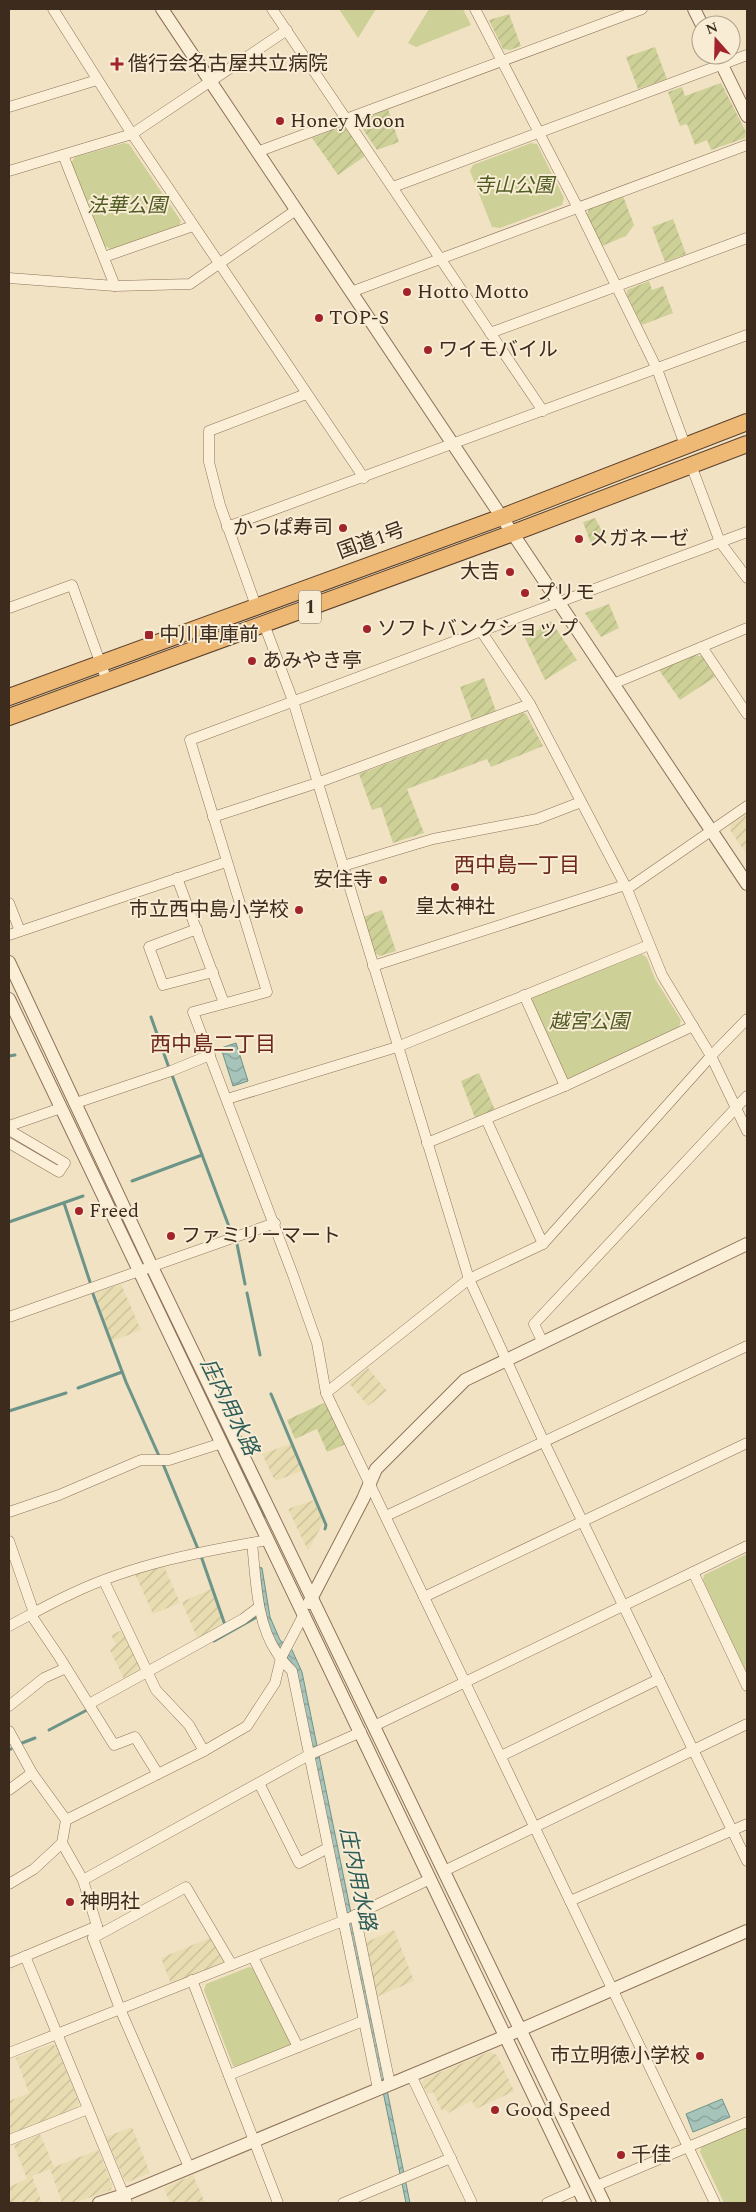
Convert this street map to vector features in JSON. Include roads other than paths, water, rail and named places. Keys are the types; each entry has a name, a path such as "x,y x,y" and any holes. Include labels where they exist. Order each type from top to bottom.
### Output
{"highway":[{"name":"国道1号","path":"9,697 502,517 747,422"},
{"name":"国道1号","path":"9,717 514,533 747,444"}],"street":[{"path":"53,9 97,80 193,226 364,478"},
{"path":"162,9 747,884"},
{"path":"272,9 543,410"},
{"path":"475,9 578,208 657,369 685,445"},
{"path":"257,152 642,9"},
{"path":"9,171 132,134 287,30"},
{"path":"393,187 539,133 708,65"},
{"path":"722,65 747,116"},
{"path":"9,107 97,80"},
{"path":"351,292 747,145"},
{"path":"63,155 115,286"},
{"path":"9,278 115,286 190,284 296,210"},
{"path":"104,257 193,226"},
{"path":"490,333 747,238"},
{"path":"227,527 747,335"},
{"path":"256,606 227,527 209,462 209,431 306,394"},
{"path":"691,465 720,542 747,578"},
{"path":"715,2203 326,1393 317,1343 275,1224 193,1012 267,992 190,740 480,630 747,532"},
{"path":"9,608 72,585 107,681"},
{"path":"264,624 293,701 469,1279 544,1442 747,1861"},
{"path":"613,684 747,628"},
{"path":"480,630 530,704 626,887 662,975 711,1056 747,1131"},
{"path":"702,647 747,714"},
{"path":"212,817 317,783 530,704"},
{"path":"343,866 433,839 538,819 581,802"},
{"path":"373,966 626,887 747,806"},
{"path":"9,935 226,862"},
{"path":"178,878 224,1003"},
{"path":"9,903 20,931"},
{"path":"197,929 149,947 163,985 213,972"},
{"path":"227,1099 397,1047 649,945"},
{"path":"9,962 152,1267 604,2203"},
{"path":"524,996 565,1086"},
{"path":"9,999 585,2203"},
{"path":"326,1393 469,1279 543,1244 711,1056 747,1019"},
{"path":"427,1143 565,1086 693,1026"},
{"path":"76,1103 171,1071 210,1055"},
{"path":"542,1341 534,1324 747,1096"},
{"path":"9,1126 61,1108"},
{"path":"486,1119 543,1244"},
{"path":"9,1130 65,1162 59,1172 9,1143"},
{"path":"9,1317 275,1224"},
{"path":"66,1820 204,1751 247,1726 275,1683 282,1656 376,1469 465,1380 542,1341 747,1244"},
{"path":"386,1516 747,1346"},
{"path":"9,1512 59,1495 141,1460 169,1460 222,1443"},
{"path":"424,1597 747,1444"},
{"path":"9,1540 32,1614 114,1745 135,1736 158,1774"},
{"path":"9,1626 74,1592 104,1581 203,1552 268,1540"},
{"path":"252,1543 259,1607 270,1640 292,1672 313,1754 328,1848 349,1918 384,2086"},
{"path":"374,1726 747,1546"},
{"path":"693,1572 747,1686"},
{"path":"104,1581 156,1690 189,1725 204,1751"},
{"path":"89,1704 243,1619 259,1607"},
{"path":"9,1706 44,1678 66,1668"},
{"path":"501,1756 659,1679"},
{"path":"444,1871 747,1724"},
{"path":"9,1731 32,1773 66,1820 62,1843 34,1869 9,1884"},
{"path":"83,1880 313,1754 361,1732"},
{"path":"9,1790 32,1773"},
{"path":"259,1783 299,1863 328,1848"},
{"path":"570,1901 747,1824"},
{"path":"62,1843 83,1880 97,1926 93,1938 120,2009 189,2167"},
{"path":"9,2053 349,1918 430,1879"},
{"path":"93,1938 186,1887 232,1965"},
{"path":"349,1918 364,2021 384,2086"},
{"path":"9,1963 97,1926"},
{"path":"99,2203 126,2199 189,2167 506,2036 747,1931"},
{"path":"26,1956 126,2199"},
{"path":"253,1956 298,2047"},
{"path":"192,1980 278,2203"},
{"path":"229,2075 364,2021"},
{"path":"411,2075 472,2203"},
{"path":"9,2140 88,2109"},
{"path":"596,2186 747,2122"},
{"path":"343,2203 451,2158"},
{"path":"547,2203 578,2189"}],"water":[{"path":"236,1043 248,1081 233,1086 221,1048"},
{"path":"259,1567 262,1568 270,1617 280,1640 292,1650 302,1672 410,2203 406,2203 297,1675 293,1664 277,1647 269,1628"},
{"path":"722,2099 730,2117 693,2132 686,2114"}],"waterway":[{"path":"151,1017 169,1068"},
{"path":"9,1056 15,1055"},
{"path":"172,1075 231,1232"},
{"path":"132,1181 202,1155"},
{"path":"9,1222 83,1196"},
{"name":"庄内用水路","path":"114,1202 127,1230"},
{"path":"64,1203 90,1282"},
{"path":"237,1244 245,1284"},
{"path":"247,1293 260,1355"},
{"path":"93,1294 126,1382 159,1456"},
{"name":"庄内用水路","path":"166,1310 265,1516"},
{"path":"78,1388 122,1372"},
{"path":"9,1411 66,1393"},
{"path":"271,1394 326,1525 325,1529"},
{"path":"163,1464 198,1549"},
{"path":"201,1556 225,1625"},
{"path":"214,1641 255,1618"},
{"path":"49,1730 87,1710"},
{"path":"22,1743 35,1738"}],"place":[{"name":"偕行会名古屋共立病院","path":"117,64"},
{"name":"Honey Moon","path":"280,121"},
{"name":"Hotto Motto","path":"407,292"},
{"name":"TOP-S","path":"319,318"},
{"name":"ワイモバイル","path":"428,350"},
{"name":"かっぱ寿司","path":"343,528"},
{"name":"メガネーゼ","path":"579,539"},
{"name":"大吉","path":"510,572"},
{"name":"プリモ","path":"525,593"},
{"name":"ソフトバンクショップ","path":"367,629"},
{"name":"中川車庫前","path":"149,635"},
{"name":"あみやき亭","path":"252,661"},
{"name":"安住寺","path":"383,880"},
{"name":"皇太神社","path":"455,887"},
{"name":"市立西中島小学校","path":"299,910"},
{"name":"Freed","path":"79,1211"},
{"name":"ファミリーマート","path":"171,1236"},
{"name":"神明社","path":"70,1902"},
{"name":"市立明徳小学校","path":"700,2056"},
{"name":"Good Speed","path":"495,2110"},
{"name":"千佳","path":"621,2155"}],"district":[{"name":"西中島一丁目","path":"517,866"},
{"name":"西中島二丁目","path":"213,1045"}],"park label":[{"name":"寺山公園","path":"514,186"},
{"name":"法華公園","path":"127,206"},
{"name":"越宮公園","path":"589,1022"}]}
